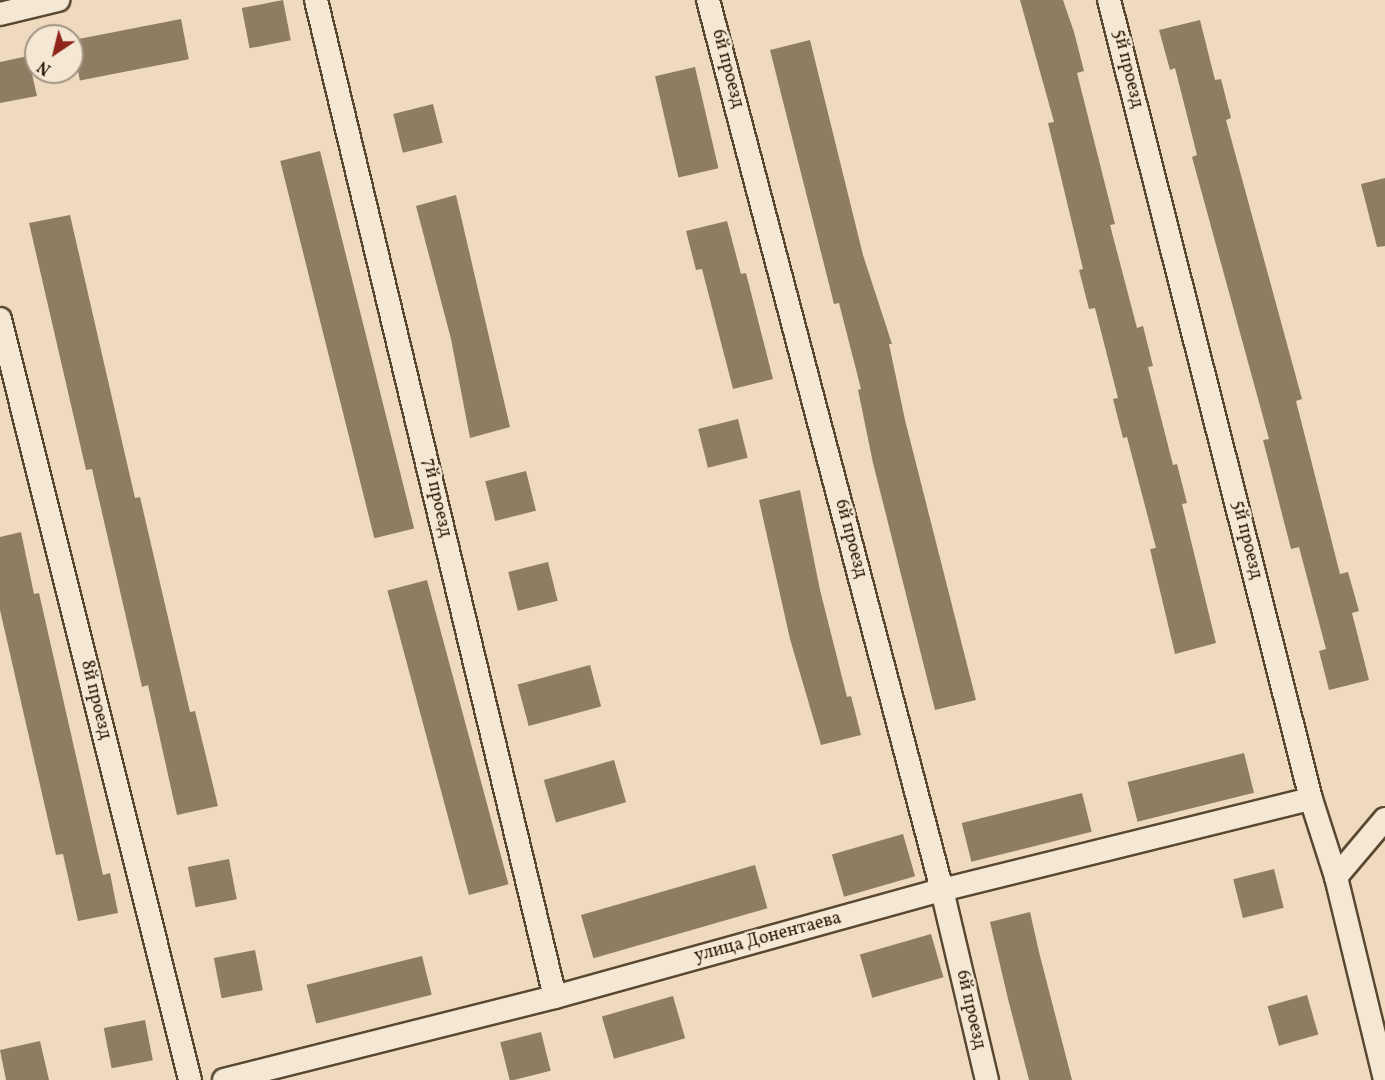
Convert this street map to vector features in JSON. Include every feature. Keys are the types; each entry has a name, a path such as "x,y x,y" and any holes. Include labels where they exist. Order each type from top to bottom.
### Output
{"street":[{"path":"0,14 58,0"},
{"name":"7й проезд","path":"316,0 555,997"},
{"name":"6й проезд","path":"708,0 942,890 987,1080"},
{"name":"5й проезд","path":"1109,0 1311,799 1336,877 1385,1080"},
{"name":"8й проезд","path":"0,319 190,1080"},
{"name":"улица Донентаева","path":"224,1080 555,997 942,890 1311,799"},
{"path":"1336,877 1385,819"}],"building":[{"path":"283,0 291,40 250,48 242,8"},
{"path":"1020,0 1063,0 1074,32 1084,71 1077,73 1115,224 1110,225 1137,328 1143,326 1153,366 1148,367 1173,465 1177,464 1187,503 1182,504 1216,643 1175,654 1150,549 1156,548 1127,437 1123,438 1113,399 1118,398 1095,308 1089,309 1079,270 1083,269 1048,123 1054,122"},
{"path":"181,19 189,59 84,80 84,38"},
{"path":"1200,20 1215,80 1221,79 1231,118 1226,120 1302,399 1296,401 1340,574 1348,572 1359,611 1352,613 1369,680 1329,690 1319,651 1326,649 1299,547 1291,549 1263,440 1269,439 1192,157 1197,155 1175,68 1170,70 1159,30"},
{"path":"810,40 863,255 892,344 889,344 905,420 976,700 935,710 873,463 858,390 861,389 839,303 834,304 770,50"},
{"path":"24,57 24,84 34,84 37,96 0,103 0,62"},
{"path":"695,67 718,168 678,178 655,76"},
{"path":"433,104 443,143 403,153 393,114"},
{"path":"320,151 414,528 374,538 280,161"},
{"path":"1385,178 1385,246 1377,247 1361,184"},
{"path":"456,195 510,427 470,438 451,339 416,206"},
{"path":"70,215 135,498 140,497 190,712 195,711 218,806 177,815 148,685 142,687 92,469 86,470 29,223"},
{"path":"727,221 741,274 746,273 773,379 733,389 702,269 696,270 686,231"},
{"path":"738,419 748,458 708,468 698,429"},
{"path":"526,471 536,511 495,521 485,481"},
{"path":"800,490 820,590 847,697 851,696 861,735 821,745 790,639 759,500"},
{"path":"21,532 34,594 39,593 103,875 110,873 118,913 78,921 63,854 56,855 0,610 0,537"},
{"path":"548,562 558,601 518,611 508,572"},
{"path":"427,580 509,884 469,895 387,591"},
{"path":"590,665 601,707 529,726 518,684"},
{"path":"1244,753 1254,793 1137,822 1128,782"},
{"path":"614,760 626,802 556,822 544,780"},
{"path":"1082,793 1092,832 971,862 962,823"},
{"path":"903,834 915,876 844,897 832,854"},
{"path":"229,859 237,899 196,907 188,867"},
{"path":"755,865 767,908 593,958 581,915"},
{"path":"1274,869 1284,908 1243,918 1233,879"},
{"path":"1030,912 1072,1080 1029,1080 1008,999 990,922"},
{"path":"931,934 943,977 872,998 860,954"},
{"path":"255,950 263,990 222,998 214,958"},
{"path":"422,956 432,995 316,1024 307,985"},
{"path":"1307,995 1318,1034 1279,1046 1268,1006"},
{"path":"673,996 685,1038 614,1059 602,1016"},
{"path":"145,1020 153,1060 112,1068 104,1028"},
{"path":"541,1032 551,1071 510,1080 500,1042"},
{"path":"40,1041 49,1080 6,1080 0,1050"}]}
